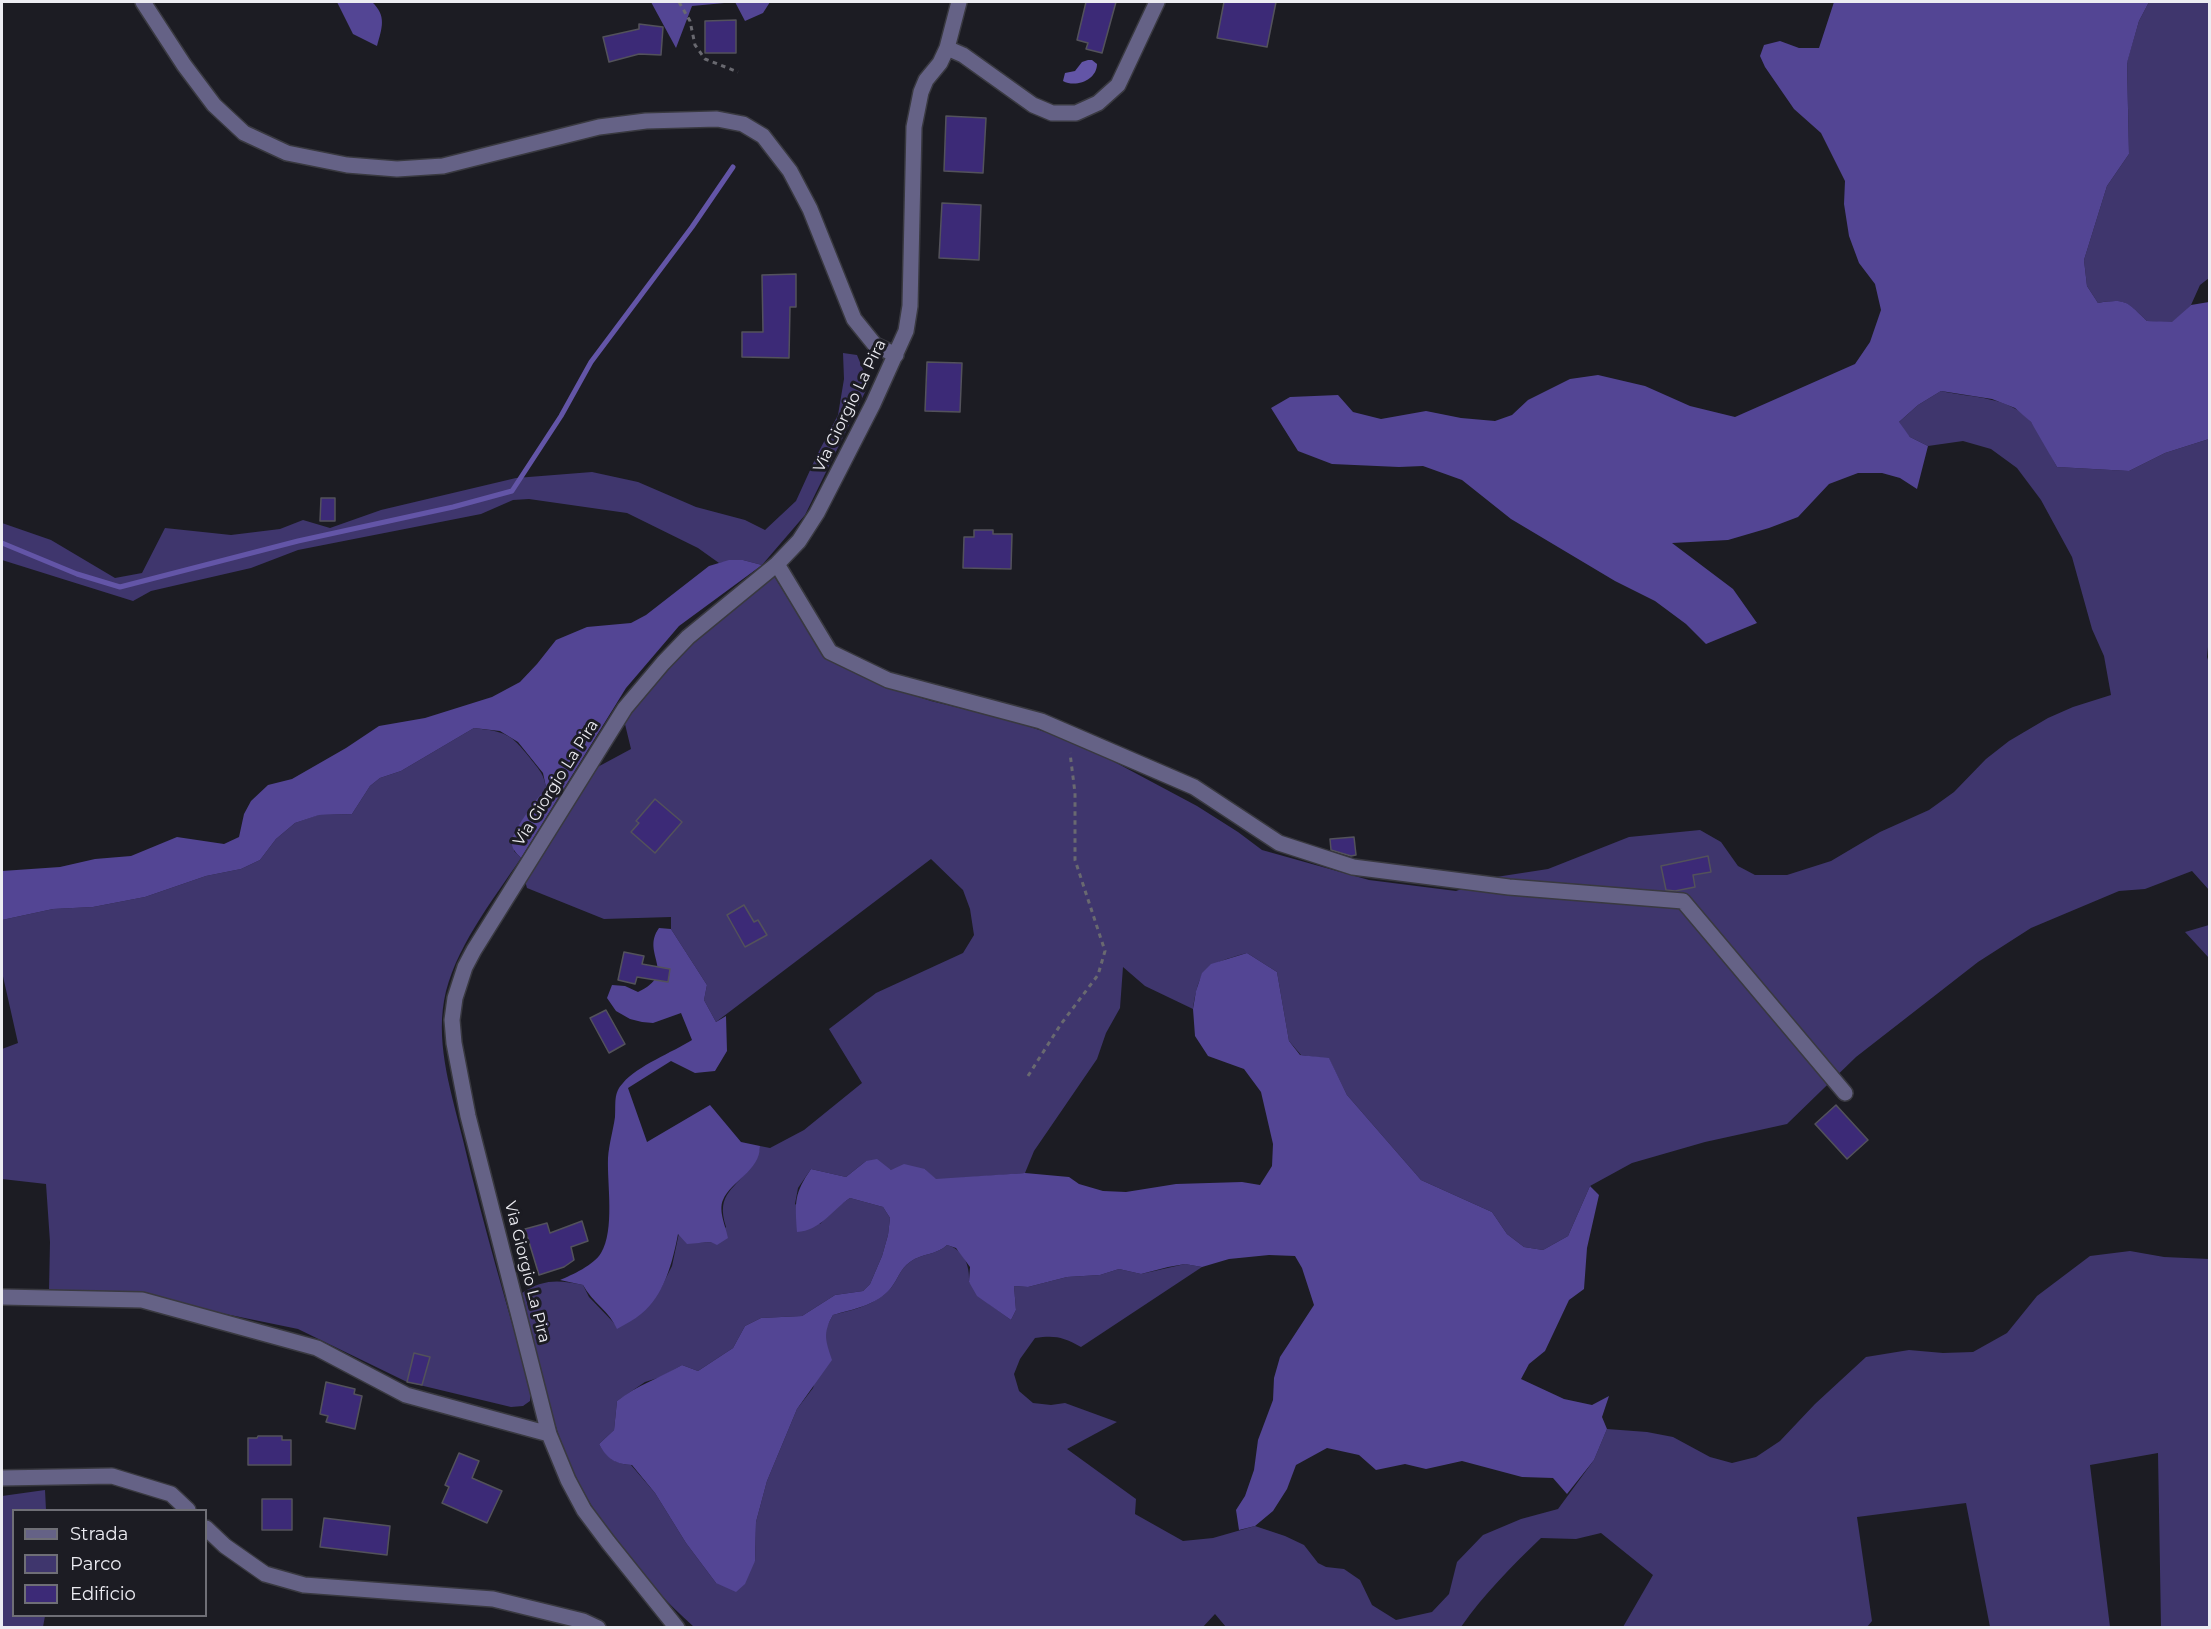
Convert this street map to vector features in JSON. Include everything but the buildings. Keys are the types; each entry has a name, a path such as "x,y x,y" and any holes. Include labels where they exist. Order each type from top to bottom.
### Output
{"street":[{"path":"143,2 184,65 214,105 244,133 287,153 347,165 397,169 443,166 599,127 646,121 717,119 743,124 763,136 790,171 810,209 855,319 875,345 896,355"},
{"name":"Via Giorgio La Pira","path":"677,1628 584,1510 568,1480 549,1434 461,1084 452,1020 459,982 474,950 625,708 687,637 777,564 799,541 817,513 896,355 906,331 910,306 912,148 917,105 926,80 940,63 947,48 959,2"},
{"path":"947,48 963,55 1033,105 1052,113 1076,113 1098,103 1118,85 1157,2"},
{"path":"777,564 830,652 888,680 1041,721 1194,787 1279,843 1353,867 1509,887 1683,902 1845,1094"},
{"path":"2,1297 142,1300 316,1348 406,1395 549,1434"},
{"path":"2,1478 112,1476 171,1494 187,1509"},
{"path":"207,1529 225,1546 265,1574 304,1585 493,1599 583,1621 598,1628"}],"path":[{"path":"680,2 690,21 695,45 705,59 738,72"},
{"path":"1028,1076 1061,1024 1098,975 1105,951 1075,860 1075,793 1072,760 1064,731"}],"green space":[{"path":"2149,2 2209,2 2209,278 2200,285 2191,305 2172,323 2147,321 2121,301 2098,303 2087,286 2084,260 2107,186 2129,154 2127,62 2139,21"},
{"path":"843,353 857,355 869,384 805,515 762,565 743,560 719,563 698,548 627,513 529,499 513,500 481,514 298,550 251,568 151,591 133,601 2,560 2,523 51,540 115,578 142,573 165,528 231,535 280,529 303,520 330,528 381,510 516,478 592,472 638,482 696,507 745,520 765,530 796,501 838,415 844,379"},
{"path":"1941,391 1990,399 2022,413 2039,433 2057,467 2129,471 2165,453 2209,439 2210,627 2207,657 2210,666 2209,890 2192,871 2145,889 2119,891 2031,928 1978,962 1856,1057 1787,1124 1705,1142 1632,1163 1590,1186 1568,1236 1543,1250 1524,1247 1507,1234 1492,1212 1421,1180 1347,1095 1329,1059 1301,1055 1289,1041 1277,972 1247,953 1214,964 1202,975 1193,1009 1145,986 1123,967 1120,1008 1106,1033 1097,1059 1034,1151 1025,1173 936,1180 925,1169 891,1170 866,1161 846,1177 811,1169 798,1188 795,1204 820,1224 835,1208 850,1198 883,1207 890,1218 882,1256 870,1284 863,1291 835,1295 802,1316 761,1318 745,1326 733,1348 698,1371 682,1365 661,1377 645,1382 617,1401 614,1430 599,1444 612,1459 631,1465 655,1493 686,1543 716,1583 755,1561 756,1522 767,1481 797,1409 813,1388 826,1342 826,1328 833,1315 864,1306 878,1299 891,1288 901,1271 910,1262 939,1251 947,1245 953,1247 965,1259 969,1282 989,1304 1011,1320 1016,1310 1014,1286 1028,1287 1067,1277 1100,1275 1119,1269 1141,1274 1185,1264 1202,1267 1081,1347 1059,1338 1035,1338 1020,1359 1014,1374 1019,1391 1033,1403 1051,1405 1065,1403 1117,1422 1067,1449 1136,1499 1135,1514 1183,1541 1213,1538 1255,1526 1285,1536 1304,1545 1318,1563 1326,1567 1344,1569 1360,1580 1372,1605 1396,1620 1432,1612 1449,1594 1457,1562 1483,1535 1521,1519 1558,1509 1594,1460 1607,1429 1647,1432 1673,1437 1710,1457 1732,1463 1756,1457 1780,1441 1815,1404 1866,1357 1909,1350 1943,1353 1973,1352 2007,1333 2037,1296 2090,1256 2130,1251 2164,1257 2209,1259 2209,1627 2161,1627 2158,1453 2090,1465 2110,1627 1990,1627 1966,1503 1857,1517 1872,1621 1867,1627 1623,1627 1653,1575 1601,1533 1576,1539 1541,1538 1489,1592 1461,1627 1226,1627 1215,1614 1202,1628 694,1627 655,1589 619,1547 576,1477 552,1413 522,1293 537,1285 551,1282 583,1285 589,1297 616,1325 661,1288 672,1266 679,1233 700,1243 711,1242 726,1227 723,1215 725,1199 752,1164 759,1153 760,1146 770,1148 804,1130 862,1083 829,1029 876,993 963,953 974,935 970,909 963,890 931,859 716,1022 704,1000 707,985 671,929 671,917 604,919 527,888 525,881 592,770 631,749 624,720 657,675 722,614 774,576 822,653 840,665 879,684 931,701 1009,720 1079,743 1197,806 1262,850 1369,880 1456,891 1496,877 1548,869 1629,837 1700,830 1721,842 1738,866 1755,875 1787,875 1831,861 1880,832 1929,810 1954,792 1986,759 2009,741 2048,718 2111,695 2104,656 2092,629 2072,557 2041,500 2017,468 1991,449 1963,441 1928,446 1910,437 1898,423 1918,405"},
{"path":"474,728 501,733 512,739 538,768 546,787 520,824 514,851 521,858 475,926 456,963 444,1001 442,1018 442,1036 450,1088 487,1234 531,1389 530,1401 523,1406 511,1407 407,1382 298,1329 143,1297 49,1291 50,1242 46,1184 2,1179 2,1049 18,1043 2,972 2,920 53,909 93,907 145,897 206,876 241,869 260,860 276,839 295,823 318,815 352,814 370,786 380,778 401,771"},
{"path":"2210,925 2209,958 2185,932"},
{"path":"45,1490 46,1509 12,1509 12,1617 45,1617 43,1627 2,1627 2,1496"}],"shaded area":[{"path":"337,2 372,2 377,7 382,23 377,46 353,34"},
{"path":"651,2 735,2 692,6 676,48"},
{"path":"735,2 770,2 763,13 745,21"},
{"path":"1834,2 2149,2 2139,21 2127,63 2129,154 2107,186 2084,260 2087,286 2098,303 2121,301 2135,309 2147,321 2172,322 2191,305 2209,302 2209,439 2165,453 2129,471 2057,467 2031,422 2015,408 1992,399 1941,391 1918,405 1899,422 1910,437 1928,446 1917,489 1900,478 1882,473 1858,473 1829,484 1798,517 1769,528 1728,540 1672,543 1733,589 1757,623 1706,644 1686,624 1655,601 1615,581 1511,519 1462,480 1423,466 1332,464 1298,451 1271,408 1290,397 1338,395 1353,412 1381,419 1426,411 1461,418 1495,421 1512,415 1528,400 1570,379 1598,375 1645,386 1690,406 1735,417 1855,364 1870,342 1881,310 1875,284 1859,263 1849,236 1844,204 1845,181 1821,133 1794,109 1760,56 1764,45 1780,41 1799,48 1819,48"},
{"path":"1088,60 1097,64 1090,78 1074,84 1063,81 1065,73 1075,71 1082,62"},
{"path":"729,560 743,560 762,565 679,626 626,688 521,858 513,848 512,841 522,821 546,787 543,773 518,742 500,731 474,728 401,771 380,778 370,786 352,814 319,815 295,823 276,839 260,860 241,869 206,876 145,897 93,907 53,909 2,920 2,871 60,867 95,859 131,856 177,837 224,844 239,837 244,814 251,801 268,785 292,779 379,726 425,718 492,697 520,682 556,640 587,627 631,623 646,615 709,566"},
{"path":"659,928 671,929 707,985 704,1000 716,1022 726,1016 727,1051 715,1071 695,1073 671,1061 628,1088 647,1142 710,1105 741,1142 760,1146 755,1162 723,1200 722,1214 728,1238 717,1245 711,1242 687,1244 678,1234 670,1266 656,1298 641,1314 617,1329 583,1285 560,1280 593,1262 601,1253 605,1243 609,1220 608,1158 618,1091 623,1083 637,1071 692,1040 681,1013 653,1023 642,1022 630,1019 616,1011 607,998 612,985 625,986 638,992 650,985 656,978 658,970 653,946 654,937"},
{"path":"1247,953 1277,972 1289,1041 1300,1055 1329,1058 1347,1095 1421,1180 1492,1212 1507,1234 1524,1247 1543,1250 1568,1236 1590,1186 1599,1195 1587,1248 1584,1289 1569,1300 1545,1351 1529,1364 1521,1379 1564,1399 1592,1405 1609,1396 1602,1417 1607,1429 1594,1460 1567,1494 1553,1478 1522,1477 1462,1461 1426,1469 1405,1464 1376,1470 1359,1455 1327,1448 1296,1465 1287,1489 1273,1511 1255,1526 1239,1530 1236,1510 1245,1496 1254,1470 1258,1440 1273,1400 1274,1378 1280,1357 1314,1305 1302,1268 1295,1256 1269,1255 1229,1259 1202,1267 1185,1264 1141,1274 1119,1269 1100,1275 1067,1277 1028,1287 1014,1286 1016,1310 1011,1320 977,1296 969,1282 970,1267 956,1248 947,1245 939,1251 910,1262 901,1271 891,1288 878,1299 864,1306 833,1315 826,1333 832,1360 797,1409 767,1481 756,1522 755,1561 745,1584 736,1592 716,1583 686,1543 655,1493 632,1465 612,1460 599,1444 614,1430 617,1401 632,1390 682,1365 698,1371 733,1348 745,1326 761,1318 802,1316 835,1295 863,1291 870,1284 882,1256 890,1218 883,1207 850,1198 819,1224 797,1232 797,1198 801,1185 811,1169 846,1177 866,1161 877,1159 891,1170 904,1164 925,1169 936,1179 1025,1173 1069,1177 1079,1184 1103,1191 1126,1192 1176,1184 1242,1182 1260,1185 1272,1166 1273,1144 1261,1092 1244,1069 1208,1056 1195,1036 1193,1009 1202,973 1211,964"}],"waterway":[{"path":"2,543 77,574 120,587 298,541 453,507 512,491 561,416 591,362 692,227 733,167"}]}
